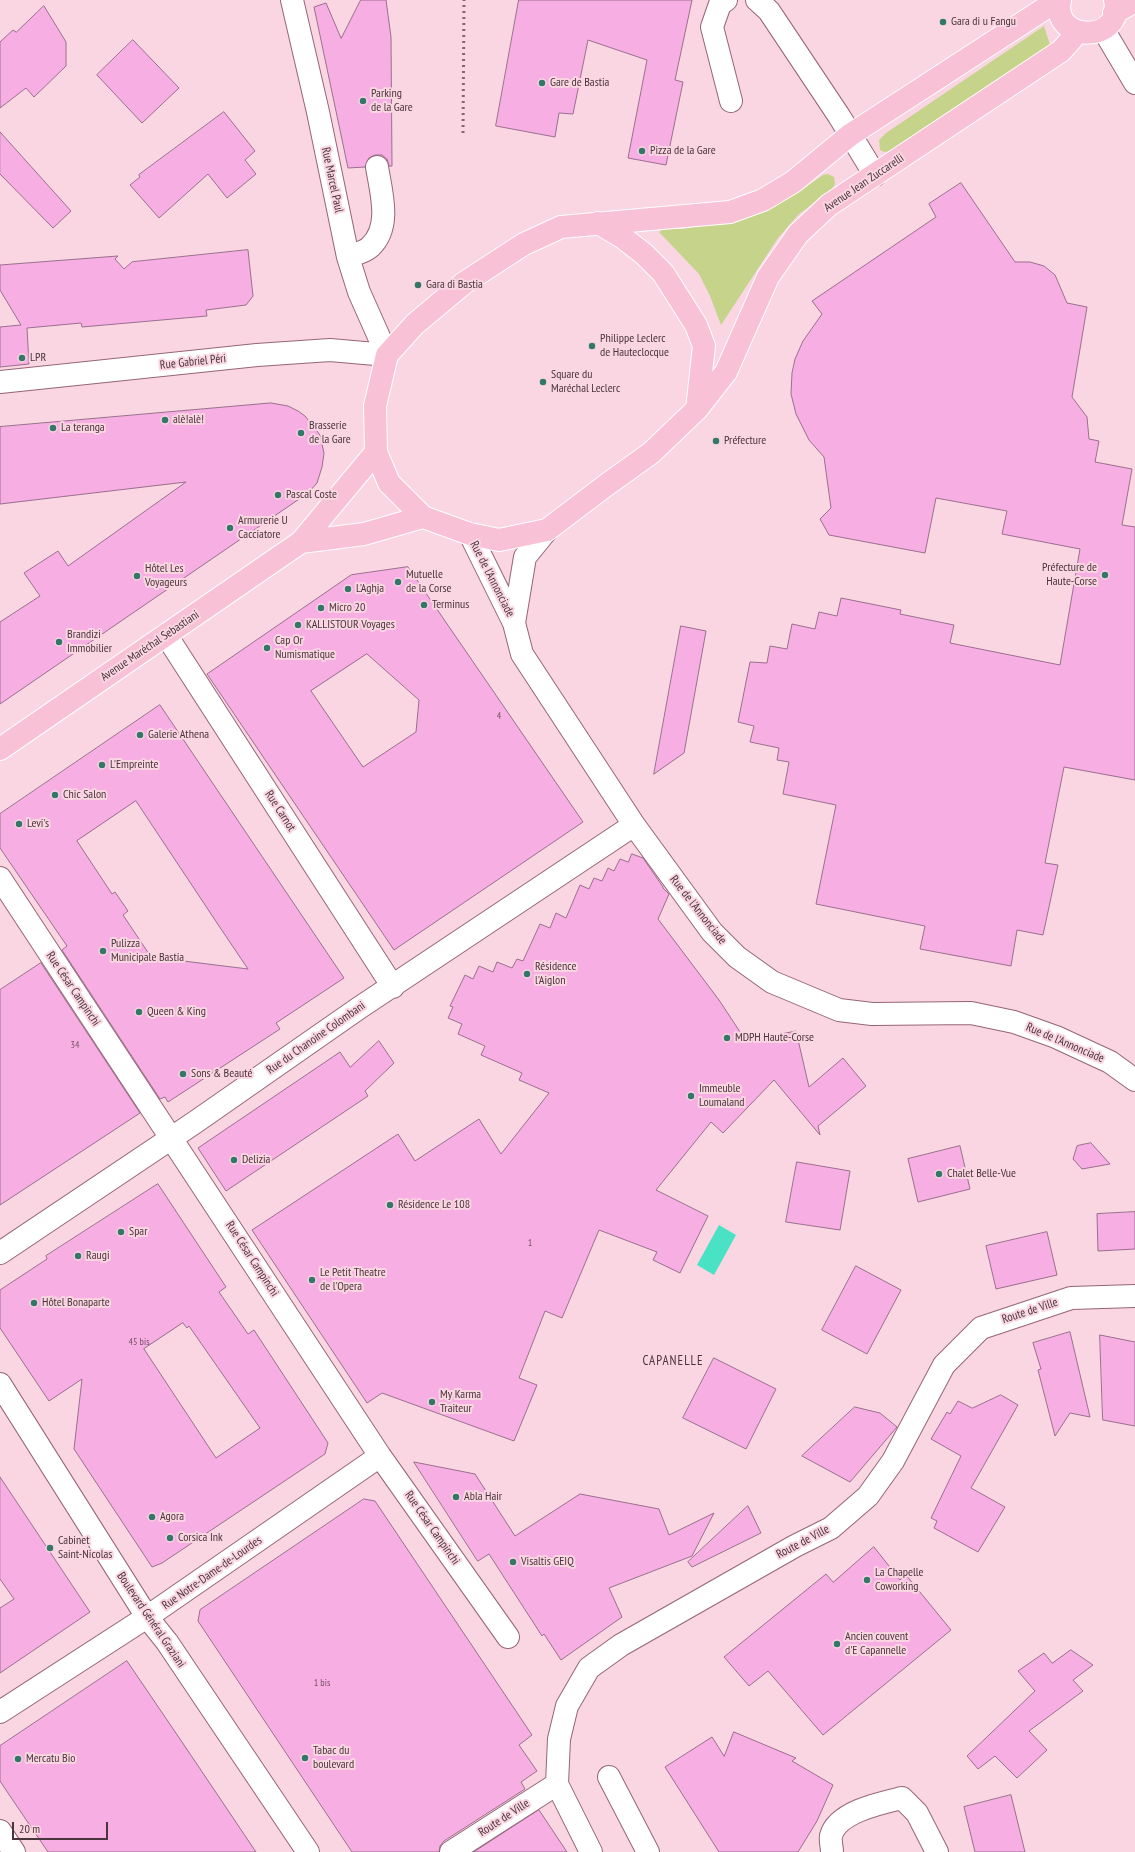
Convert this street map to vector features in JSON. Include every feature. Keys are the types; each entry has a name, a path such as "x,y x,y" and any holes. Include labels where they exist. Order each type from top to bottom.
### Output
{"main road":[{"path":"547,530 498,540 470,534 423,517 389,483 376,452 375,406 387,355 415,324 464,283 524,244 561,227 730,212 763,200 793,182 850,135 1044,9 1060,1 1060,12 1063,20 1070,27 1078,32 1095,33 1111,14 1135,1"},
{"name":"Avenue Jean Zuccarelli","path":"547,530 651,453 697,409 726,372 768,277 798,234 829,205 1061,52 1078,32"},
{"path":"598,223 644,254 662,273 696,325 704,346 697,409"},
{"name":"Avenue Maréchal Sebastiani","path":"0,749 301,542 376,452"},
{"name":"Avenue Maréchal Sebastiani","path":"301,542 364,534 423,517"}],"street":[{"name":"Rue Marcel Paul","path":"292,0 318,112 348,257 359,292 387,355"},
{"path":"726,0 720,4 712,27 731,101"},
{"path":"757,0 769,11 839,116 875,175"},
{"path":"1111,14 1135,83"},
{"path":"348,257 370,248 380,234 384,218 377,167"},
{"name":"Rue Gabriel Péri","path":"0,382 257,355 330,350 387,355"},
{"name":"Rue de l'Annonciade","path":"514,622 525,557 547,530"},
{"name":"Rue de l'Annonciade","path":"470,534 514,622 522,654 634,825 712,932 737,957 772,982 839,1010 872,1014 971,1013 1014,1022 1056,1037 1110,1062 1135,1080"},
{"name":"Rue Carnot","path":"166,635 393,987"},
{"name":"Rue du Chanoine Colombani","path":"0,1253 172,1138 359,1008 393,987 634,825"},
{"name":"Rue César Campinchi","path":"0,878 380,1456 508,1637"},
{"name":"Route de Ville","path":"591,1852 557,1784 559,1739 566,1706 589,1668 621,1645 795,1546 831,1528 868,1496 893,1461 944,1365 981,1328 1071,1298 1135,1296"},
{"name":"Boulevard Général Graziani","path":"0,1384 147,1617 167,1642 308,1852"},
{"name":"Rue Notre-Dame-de-Lourdes","path":"0,1712 147,1617 380,1456"},
{"path":"609,1777 648,1852"},
{"name":"Route de Ville","path":"451,1852 557,1784"},
{"path":"832,1852 831,1836 840,1822 870,1805 902,1798 917,1813 937,1852"},
{"path":"0,1831 14,1852"}],"shaded area":[{"path":"1044,26 1050,45 895,151 884,152 880,150 879,140 886,133"},
{"path":"828,174 834,177 835,184 832,189 798,215 778,238 721,325 710,296 699,274 659,232 663,229 683,229 742,219 770,208 800,191 823,175"},
{"path":"719,1225 736,1235 714,1275 697,1265"}],"building":[{"name":"Parking de la Gare","path":"361,0 386,0 391,37 392,166 389,166 387,159 382,155 375,155 369,158 365,167 348,168 314,7 326,3 341,38"},
{"name":"Gare de Bastia","path":"519,0 692,0 675,80 683,82 666,165 628,158 647,60 588,40 573,114 559,113 555,137 496,126"},
{"path":"44,6 66,42 66,66 34,97 26,88 0,108 0,42 13,30 16,32"},
{"path":"133,40 179,88 142,123 97,75"},
{"path":"224,112 255,151 245,160 256,174 227,198 208,174 159,218 130,185 140,177 139,175"},
{"path":"0,132 71,211 53,228 0,174"},
{"name":"Préfecture de Haute-Corse","path":"961,183 1015,262 1030,262 1044,266 1055,275 1067,303 1087,307 1072,397 1087,417 1089,439 1099,441 1095,462 1132,469 1122,525 1135,527 1135,780 1064,767 1045,863 1058,865 1043,935 1017,930 1011,966 920,949 925,926 816,904 836,805 783,794 789,762 777,760 779,748 750,742 754,726 738,722 750,662 767,663 770,646 787,649 792,624 815,629 819,612 837,616 841,598 901,610 900,614 954,625 950,643 1060,665 1080,549 1002,534 1007,511 936,498 925,553 829,535 820,519 831,508 824,457 809,440 796,414 791,394 792,373 795,359 803,341 822,314 812,301 936,217 929,204"},
{"path":"248,250 253,296 246,305 206,310 207,316 82,327 81,323 27,328 29,364 0,367 0,327 21,325 0,290 0,265 118,256 115,259 124,269 132,262"},
{"path":"271,403 288,406 298,411 305,416 320,435 324,453 322,467 317,483 308,493 0,704 0,622 40,596 24,573 58,551 68,566 186,482 0,504 0,427"},
{"path":"408,567 583,822 394,950 207,674 351,575","holes":["367,654 419,700 416,732 363,767 311,691"]},
{"path":"681,626 706,631 684,753 654,774"},
{"path":"160,705 344,978 276,1023 280,1029 168,1102 165,1097 160,1099 62,950 67,946 0,848 0,814","holes":["136,801 248,969 151,957 123,915 128,911 115,892 112,894 77,841"]},
{"path":"632,854 643,858 663,888 669,894 658,919 719,1000 746,1041 796,1031 809,1087 843,1058 866,1086 818,1126 820,1135 774,1080 723,1133 711,1122 656,1190 708,1216 680,1273 653,1260 657,1252 599,1230 562,1318 545,1311 519,1378 537,1385 514,1441 382,1393 367,1403 252,1230 398,1134 415,1161 479,1119 501,1154 549,1093 519,1080 522,1073 481,1055 485,1046 458,1034 462,1024 448,1018 453,1007 450,1006 465,975 473,979 479,966 493,972 497,962 512,968 517,959 523,961 540,924 550,928 556,913 566,918 580,885 589,889 594,878 602,881 608,868 614,871 620,859 628,862"},
{"path":"41,963 140,1113 0,1205 0,990"},
{"path":"379,1041 394,1063 365,1091 368,1096 226,1191 198,1148 340,1052 350,1067"},
{"path":"1091,1143 1110,1164 1082,1169 1073,1159 1077,1146"},
{"name":"Chalet Belle-Vue","path":"960,1146 970,1189 918,1202 908,1159"},
{"path":"797,1162 850,1171 840,1230 786,1222"},
{"path":"158,1184 226,1287 219,1292 248,1334 254,1330 328,1443 325,1454 162,1563 152,1567 74,1449 82,1379 49,1401 0,1328 0,1290 47,1259 46,1256","holes":["183,1323 187,1328 189,1326 260,1428 216,1458 144,1349"]},
{"path":"1135,1212 1135,1249 1098,1251 1097,1214"},
{"path":"1047,1232 1057,1275 996,1289 986,1246"},
{"path":"856,1266 901,1290 867,1354 822,1330"},
{"path":"1070,1332 1090,1417 1070,1413 1055,1436 1038,1370 1041,1369 1033,1343"},
{"path":"1100,1335 1135,1342 1135,1426 1103,1420"},
{"path":"714,1358 776,1389 746,1449 683,1418"},
{"path":"1001,1395 1018,1405 971,1488 1005,1507 978,1552 934,1528 937,1521 931,1518 961,1456 931,1439 947,1412 950,1414 958,1401 972,1408"},
{"path":"855,1407 880,1413 897,1427 850,1482 802,1456"},
{"path":"414,1462 475,1474 515,1536 580,1494 659,1509 669,1535 714,1513 692,1556 609,1588 622,1617 561,1660 544,1634 542,1636 489,1554 478,1561"},
{"path":"0,1477 90,1612 0,1673 0,1608 14,1599 0,1579"},
{"path":"364,1499 375,1501 532,1735 519,1745 537,1771 521,1782 525,1789 444,1841 440,1846 439,1852 352,1852 198,1621 200,1610"},
{"path":"748,1506 761,1533 692,1567 688,1562"},
{"name":"Ancien couvent d'E Capannelle","path":"874,1547 900,1580 906,1575 951,1630 823,1735 768,1671 749,1686 724,1657 826,1574 833,1582"},
{"path":"1071,1650 1093,1665 1073,1680 1083,1691 1029,1731 1047,1750 1017,1778 995,1756 978,1769 967,1756 1035,1691 1018,1671 1044,1653 1052,1663"},
{"path":"127,1661 256,1852 48,1852 10,1796 0,1781 0,1746"},
{"path":"734,1732 796,1758 792,1761 833,1785 817,1821 798,1852 719,1852 665,1767 712,1737 724,1756"},
{"path":"1011,1795 1025,1852 975,1852 964,1807"},
{"path":"539,1810 567,1852 474,1852"}],"railway":[{"path":"463,133 464,0"}],"place":[{"name":"Gara di u Fangu","path":"943,22"},
{"name":"Gare de Bastia","path":"542,83"},
{"name":"Parking de la Gare","path":"363,101"},
{"name":"Pizza de la Gare","path":"642,151"},
{"name":"Gara di Bastia","path":"418,285"},
{"name":"Philippe Leclerc de Hauteclocque","path":"592,346"},
{"name":"LPR","path":"22,358"},
{"name":"Square du Maréchal Leclerc","path":"543,382"},
{"name":"alè!alè!","path":"165,420"},
{"name":"La teranga","path":"53,428"},
{"name":"Brasserie de la Gare","path":"301,433"},
{"name":"Préfecture","path":"716,441"},
{"name":"Pascal Coste","path":"278,495"},
{"name":"Armurerie U Cacciatore","path":"230,528"},
{"name":"Préfecture de Haute-Corse","path":"1105,575"},
{"name":"Hôtel Les Voyageurs","path":"137,576"},
{"name":"Mutuelle de la Corse","path":"398,582"},
{"name":"L'Aghja","path":"348,589"},
{"name":"Terminus","path":"424,605"},
{"name":"Micro 20","path":"321,608"},
{"name":"KALLISTOUR Voyages","path":"298,625"},
{"name":"Brandizi Immobilier","path":"59,642"},
{"name":"Cap Or Numismatique","path":"267,648"},
{"name":"Galerie Athena","path":"140,735"},
{"name":"L'Empreinte","path":"102,765"},
{"name":"Chic Salon","path":"55,795"},
{"name":"Levi's","path":"19,824"},
{"name":"Pulizza Municipale Bastia","path":"103,951"},
{"name":"Résidence l'Aiglon","path":"527,974"},
{"name":"Queen & King","path":"139,1012"},
{"name":"MDPH Haute-Corse","path":"727,1038"},
{"name":"Sons & Beauté","path":"183,1074"},
{"name":"Immeuble Loumaland","path":"691,1096"},
{"name":"Delizia","path":"234,1160"},
{"name":"Chalet Belle-Vue","path":"939,1174"},
{"name":"Résidence Le 108","path":"390,1205"},
{"name":"Spar","path":"121,1232"},
{"name":"Raugi","path":"78,1256"},
{"name":"Le Petit Theatre de l'Opera","path":"312,1280"},
{"name":"Hôtel Bonaparte","path":"34,1303"},
{"name":"My Karma Traiteur","path":"432,1402"},
{"name":"Abla Hair","path":"456,1497"},
{"name":"Agora","path":"152,1517"},
{"name":"Corsica Ink","path":"170,1538"},
{"name":"Cabinet Saint-Nicolas","path":"50,1548"},
{"name":"Visaltis GEIQ","path":"513,1562"},
{"name":"La Chapelle Coworking","path":"867,1580"},
{"name":"Ancien couvent d'E Capannelle","path":"837,1644"},
{"name":"Tabac du boulevard","path":"305,1758"},
{"name":"Mercatu Bio","path":"18,1759"}],"district":[{"name":"CAPANELLE","path":"673,1361"}]}
